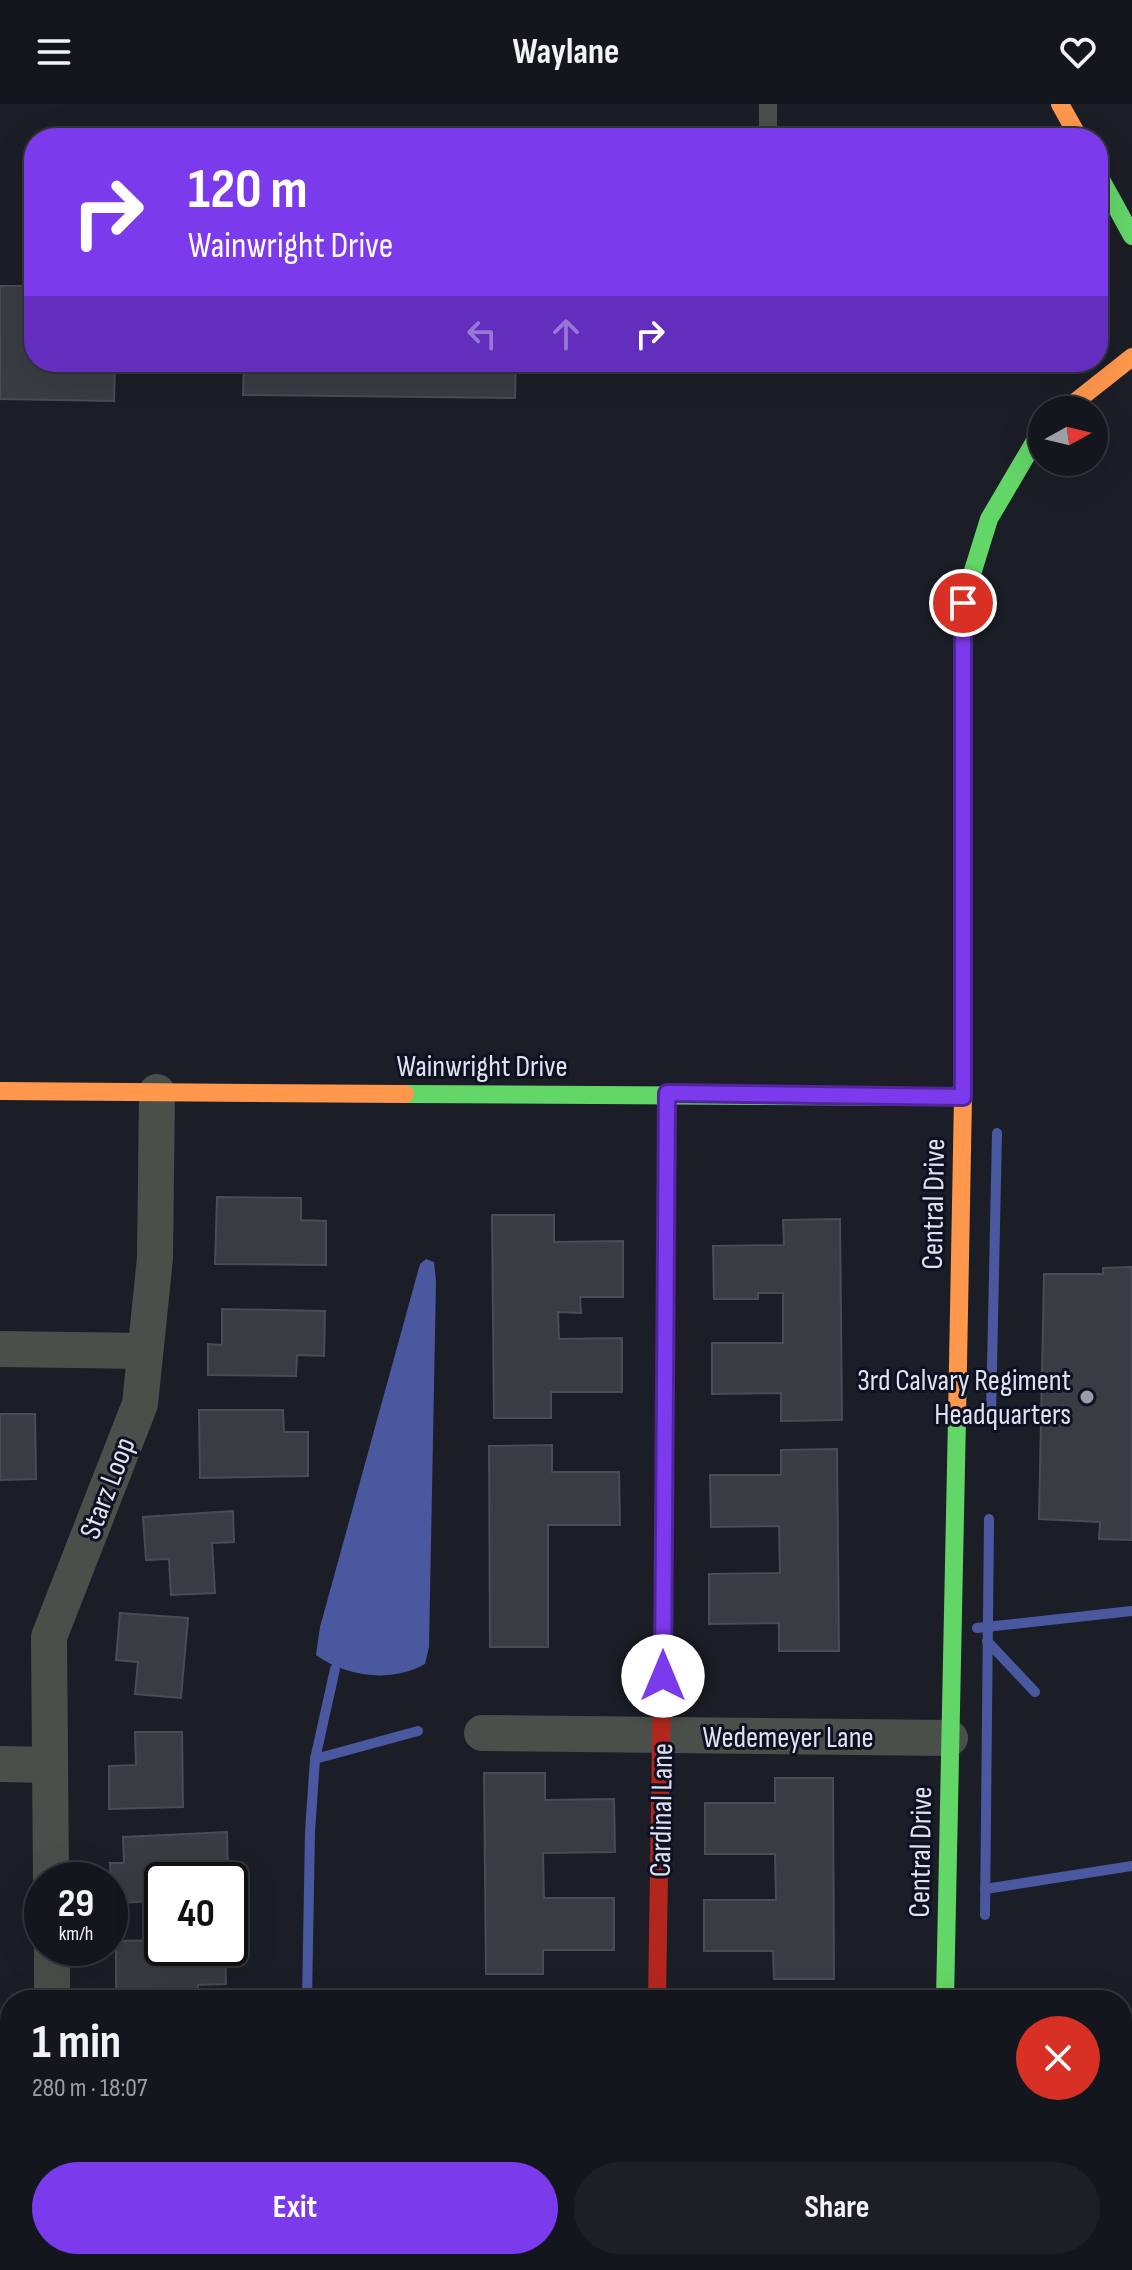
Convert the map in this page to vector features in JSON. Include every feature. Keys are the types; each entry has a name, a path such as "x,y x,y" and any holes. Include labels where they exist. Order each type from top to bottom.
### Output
{"street":[{"path":"1060,104 1073,128"},
{"path":"1108,192 1132,236"},
{"path":"1083,396 1132,357"},
{"name":"Central Drive","path":"945,1990 963,1097 963,603 989,519 1028,453"},
{"name":"Wainwright Drive","path":"0,1091 963,1097"},
{"name":"Starz Loop","path":"51,1862 49,1637 140,1404 155,1258 157,1092"},
{"name":"Cardinal Lane","path":"657,1990 663,1737 667,1093"},
{"path":"0,1349 145,1351"},
{"name":"Wedemeyer Lane","path":"482,1733 950,1738"},
{"path":"0,1764 50,1765"},
{"path":"52,1966 52,1990"}],"lane":[{"path":"768,104 768,128"}],"water":[{"path":"426,1259 434,1262 436,1281 429,1647 425,1664 412,1670 384,1675 355,1673 316,1655 320,1627 420,1264"}],"building":[{"path":"0,286 24,286 24,372 115,372 114,401 0,399"},
{"path":"244,372 516,372 515,398 243,395"},
{"path":"217,1197 301,1198 301,1220 326,1221 326,1265 215,1264"},
{"path":"492,1215 554,1215 554,1242 623,1241 623,1297 580,1297 581,1313 558,1312 559,1339 622,1338 622,1392 551,1392 551,1418 494,1418"},
{"path":"840,1219 842,1420 781,1421 781,1393 712,1394 712,1343 783,1343 783,1293 758,1293 758,1299 714,1299 713,1246 784,1245 783,1220"},
{"name":"3rd Calvary Regiment Headquarters","path":"1132,1267 1132,1540 1099,1539 1100,1522 1039,1519 1044,1274 1103,1274 1103,1268"},
{"path":"222,1309 325,1311 324,1356 297,1355 296,1376 208,1375 208,1344 222,1345"},
{"path":"199,1410 283,1410 284,1432 308,1432 308,1476 200,1478"},
{"path":"0,1414 35,1414 36,1479 0,1480"},
{"path":"552,1445 552,1472 619,1472 620,1525 548,1525 548,1647 490,1647 489,1446"},
{"path":"837,1449 839,1651 779,1651 779,1623 709,1624 709,1574 780,1573 779,1526 711,1527 710,1475 781,1475 781,1450"},
{"path":"233,1511 234,1542 212,1543 215,1593 171,1595 169,1559 146,1560 143,1517"},
{"path":"120,1613 188,1618 181,1698 135,1694 138,1662 116,1660"},
{"path":"135,1732 182,1732 183,1807 109,1809 109,1766 136,1765"},
{"path":"484,1773 545,1773 545,1800 614,1799 615,1852 543,1853 544,1898 614,1898 614,1950 543,1950 543,1974 486,1974"},
{"path":"775,1778 833,1778 834,1979 774,1979 773,1951 704,1951 704,1900 776,1900 775,1854 705,1854 705,1803 775,1803"},
{"path":"227,1832 228,1862 144,1862 144,1902 128,1902 128,1862 124,1862 123,1837"},
{"path":"144,1940 144,1966 226,1966 226,1984 198,1985 198,1990 116,1990 116,1966 128,1966 128,1941"}],"waterway":[{"path":"991,1414 997,1133"},
{"path":"985,1915 989,1519"},
{"path":"977,1628 1132,1611"},
{"path":"987,1641 1035,1692"},
{"path":"315,1759 335,1669"},
{"path":"307,1990 310,1832 315,1759 418,1731"},
{"path":"985,1889 1132,1866"}],"traffic: fast":[{"path":"1108,192 1132,236"},
{"path":"963,753 963,603 989,519 1028,453"},
{"path":"664,1547 667,1093"},
{"path":"405,1094 963,1097"},
{"path":"945,1990 957,1418"}],"traffic: slow":[{"path":"1060,104 1073,128"},
{"path":"1083,396 1132,357"},
{"path":"957,1418 963,1097 963,753"},
{"path":"0,1091 405,1094"}],"traffic: jam":[{"path":"657,1990 664,1547"}],"place":[{"name":"3rd Calvary Regiment Headquarters","path":"1087,1397"}],"route":[{"path":"663,1676 667,1093 963,1097 963,603"}]}
